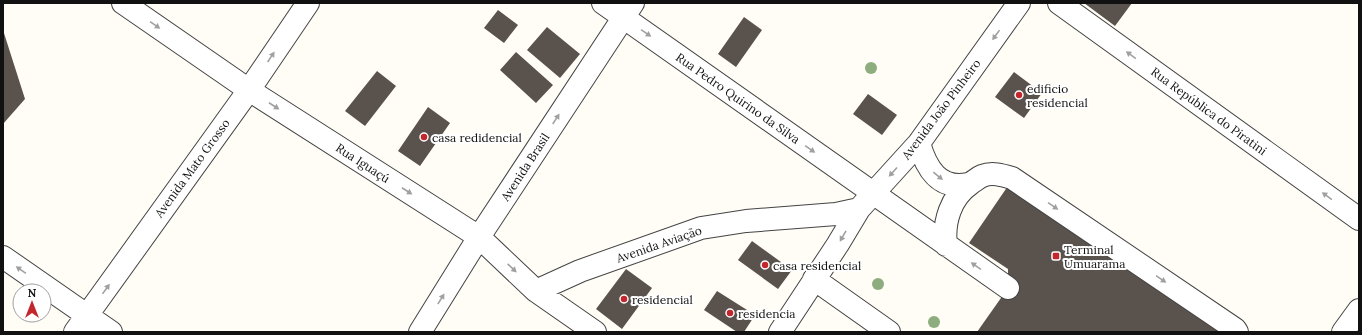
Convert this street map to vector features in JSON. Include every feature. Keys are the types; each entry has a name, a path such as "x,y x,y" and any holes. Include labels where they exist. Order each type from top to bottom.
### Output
{"street":[{"name":"Rua Iguaçú","path":"123,3 248,90 479,237 536,291 595,332"},
{"name":"Avenida Mato Grosso","path":"81,324 248,90 308,3"},
{"name":"Rua Pedro Quirino da Silva","path":"603,3 628,10 866,201 946,245 1008,288"},
{"name":"Avenida João Pinheiro","path":"780,332 866,201 919,144 1019,3"},
{"name":"Rua República do Piratini","path":"1059,3 1359,219"},
{"name":"Avenida Brasil","path":"420,332 479,237 628,10"},
{"path":"919,144 922,155 930,169 939,180 955,185 970,184"},
{"path":"946,245 945,235 952,203 962,189 981,176 999,174 1012,178 1235,329 1236,332"},
{"name":"Avenida Aviação","path":"536,291 580,271 701,228 746,221 836,214 866,201"},
{"path":"3,257 81,324 111,332"},
{"path":"814,279 889,332"},
{"path":"1343,332 1359,310"}],"building":[{"path":"1084,3 1132,3 1115,26"},
{"path":"498,10 518,25 504,43 484,28"},
{"path":"744,17 762,30 736,67 718,54"},
{"path":"547,27 580,54 560,78 527,50"},
{"path":"3,30 25,99 3,124"},
{"path":"516,52 553,85 536,103 500,70"},
{"path":"377,71 396,86 365,126 345,111"},
{"name":"edificio residencial","path":"1014,72 1042,93 1024,118 995,97"},
{"path":"868,94 897,115 882,135 853,114"},
{"name":"casa redidencial","path":"428,107 450,123 420,166 398,151"},
{"name":"Terminal Umuarama","path":"1012,180 1224,323 1218,332 977,332 1008,288 1008,269 969,243"},
{"name":"casa residencial","path":"752,241 792,270 778,289 738,260"},
{"name":"residencial","path":"626,269 652,288 622,329 596,309"},
{"name":"residencia","path":"717,291 755,315 744,332 737,332 704,310"}],"place":[{"name":"edificio residencial","path":"1019,95"},
{"name":"casa redidencial","path":"424,137"},
{"name":"Terminal Umuarama","path":"1056,256"},
{"name":"casa residencial","path":"765,265"},
{"name":"residencial","path":"624,299"},
{"name":"residencia","path":"730,313"}]}
